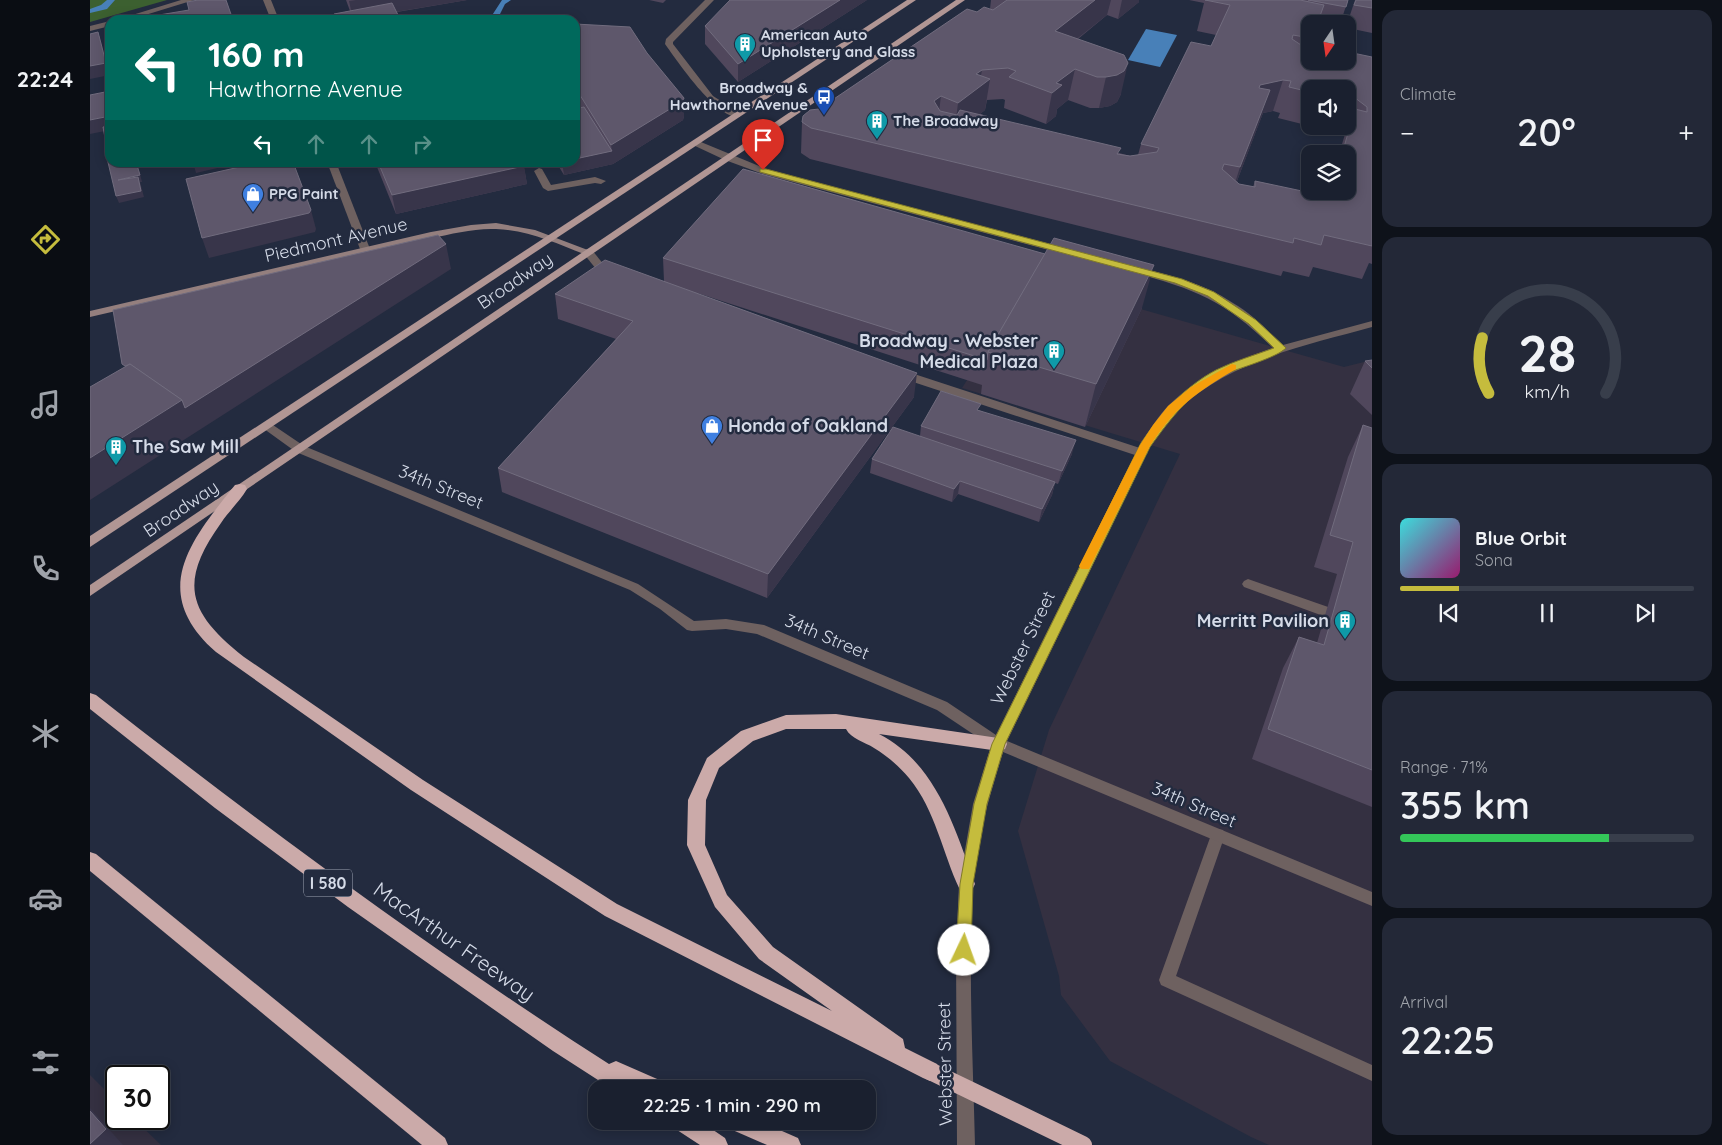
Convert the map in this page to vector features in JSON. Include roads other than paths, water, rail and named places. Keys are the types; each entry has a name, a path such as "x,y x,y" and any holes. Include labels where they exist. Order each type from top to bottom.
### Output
{"highway":[{"path":"240,489 210,526 196,550 187,575 188,599 197,621 213,640 238,661 417,785 611,910 821,1018 1083,1145"},
{"name":"MacArthur Freeway","path":"90,700 196,784 371,914 616,1080"},
{"path":"930,1071 766,953 721,900 696,845 698,800 713,763 747,736 786,722 836,722 998,744"},
{"path":"836,722 871,736 900,756 924,783 942,818 966,884"},
{"path":"90,860 438,1145"},
{"path":"575,1054 636,1080"},
{"path":"695,1130 718,1145"},
{"path":"756,1130 791,1145"}],"main road":[{"name":"Broadway","path":"90,542 912,0"},
{"name":"Broadway","path":"90,591 960,0"}],"street":[{"path":"138,15 190,0"},
{"path":"267,0 273,15"},
{"path":"710,0 669,41 669,44 710,98 737,115"},
{"path":"90,29 105,24"},
{"path":"696,143 728,158 766,172 921,217 1074,254"},
{"path":"333,167 365,250"},
{"path":"539,171 548,188 595,180 601,181"},
{"name":"Piedmont Avenue","path":"90,314 431,235 480,227 514,228 553,238 588,252"},
{"path":"588,252 604,275 615,281"},
{"path":"1122,266 1178,281 1211,294 1253,322 1281,348"},
{"name":"Webster Street","path":"966,1145 964,950 966,884 980,804 998,744 1142,453 1156,428 1172,409 1194,389 1220,373 1281,348 1372,324"},
{"path":"888,370 1142,453"},
{"name":"34th Street","path":"266,426 300,449 634,587 665,606 692,626 726,624 759,629 942,706 998,744 1372,899"},
{"path":"1248,584 1326,612"},
{"path":"1218,835 1167,980 1372,1073"}],"water":[{"path":"1146,29 1177,35 1160,67 1128,60"}],"waterway":[{"path":"90,11 104,7 111,0"},
{"path":"496,15 502,3 507,0"}],"place":[{"name":"American Auto Upholstery and Glass","path":"745,63"},
{"name":"Broadway & Hawthorne Avenue","path":"824,116"},
{"name":"The Broadway","path":"877,140"},
{"name":"PPG Paint","path":"253,213"},
{"name":"Broadway - Webster Medical Plaza","path":"1054,370"},
{"name":"Honda of Oakland","path":"712,445"},
{"name":"The Saw Mill","path":"116,466"},
{"name":"Merritt Pavilion","path":"1345,640"}]}
